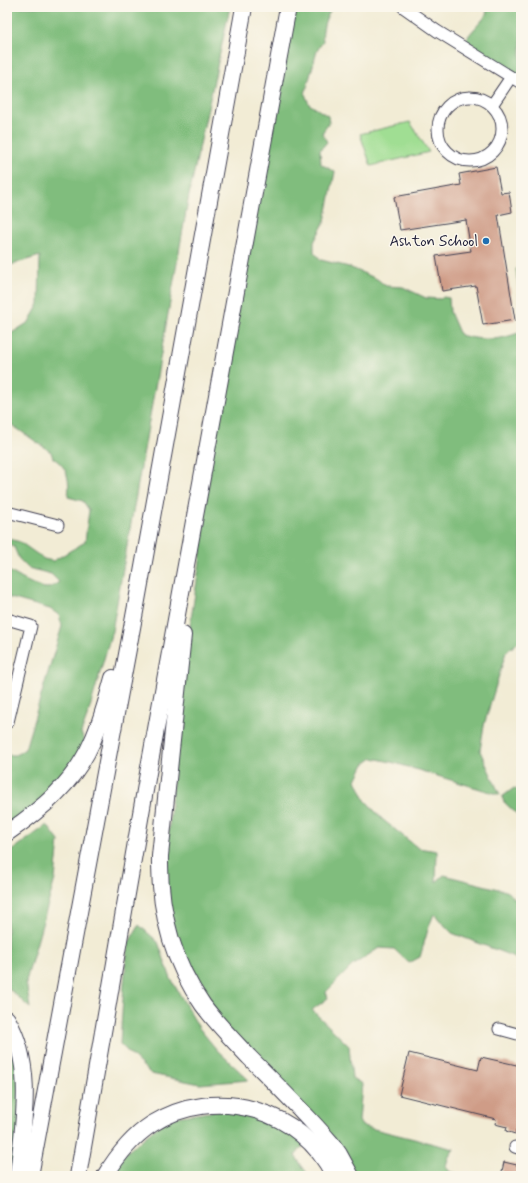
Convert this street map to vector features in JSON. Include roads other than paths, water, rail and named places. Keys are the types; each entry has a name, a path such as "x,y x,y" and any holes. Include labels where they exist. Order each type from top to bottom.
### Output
{"highway":[{"path":"30,1176 136,606 244,7"},
{"path":"78,1176 134,848 189,555 288,7"},
{"path":"189,555 180,676 160,856 161,894 168,929 181,966 202,1004 228,1034 322,1133 339,1154 351,1176"},
{"path":"7,833 33,815 53,798 70,780 85,756 100,722 136,606"},
{"path":"7,1019 14,1033 20,1051 25,1080 18,1176"},
{"path":"105,1176 128,1144 151,1125 169,1115 190,1108 220,1104 255,1109 287,1123 315,1147 326,1161 334,1176"}],"street":[{"path":"403,7 437,31 521,83"},
{"path":"492,105 511,77"},
{"path":"473,97 492,105 502,122 502,133 499,144 483,159 473,161 462,160 452,156 444,148 439,138 438,127 446,108 463,98 473,97"},
{"path":"7,512 58,525"},
{"path":"7,619 31,626 7,722"},
{"path":"499,1029 521,1035"}],"place":[{"name":"Ashton School","path":"486,241"}]}
